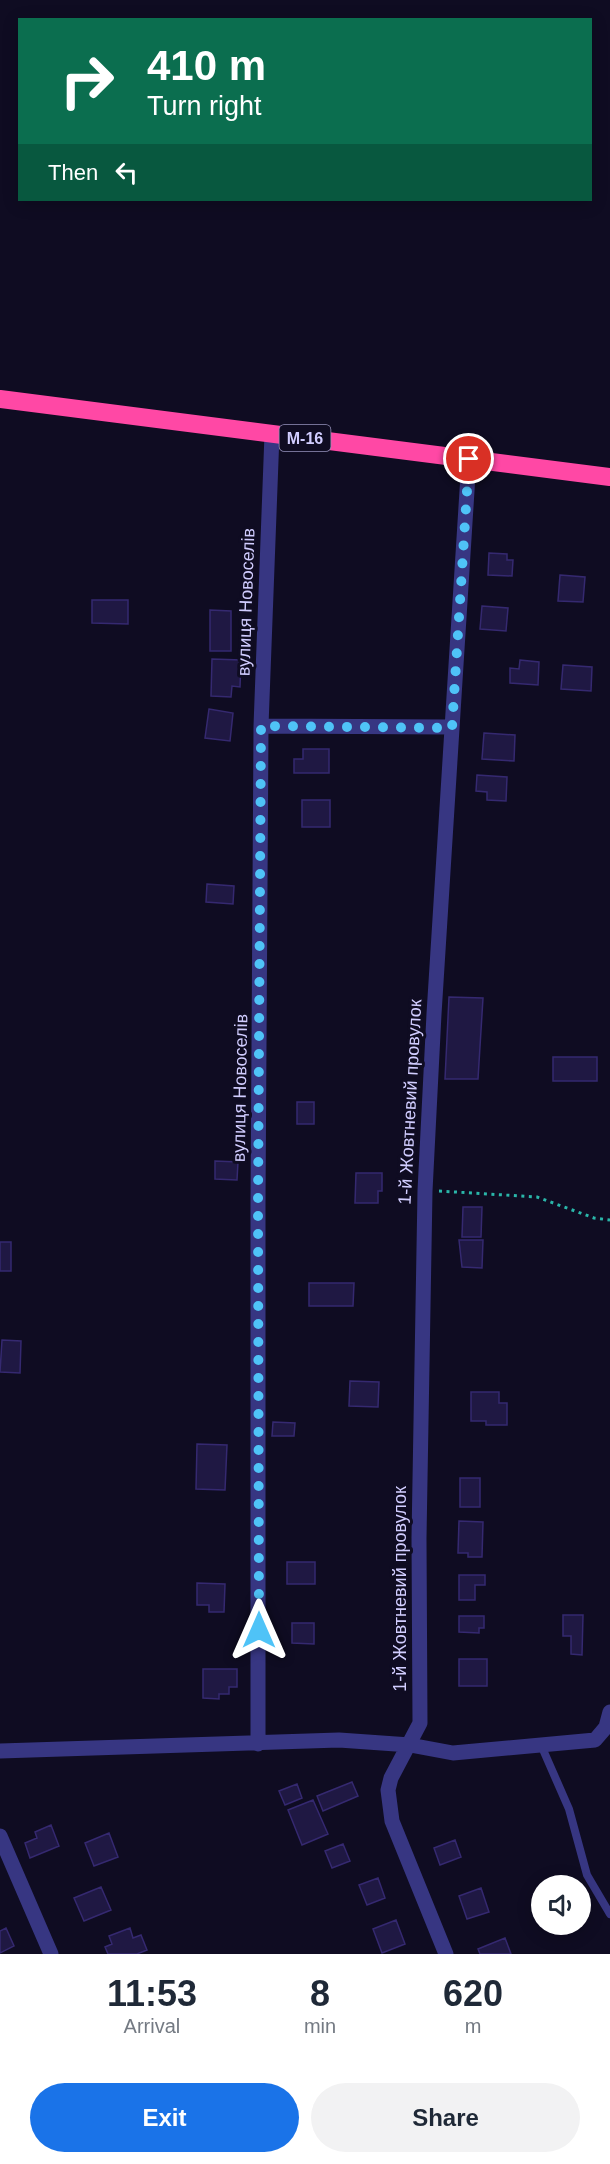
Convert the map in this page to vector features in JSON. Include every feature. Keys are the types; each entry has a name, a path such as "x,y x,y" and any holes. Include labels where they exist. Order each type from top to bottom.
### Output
{"highway":[{"name":"М-16","path":"0,399 610,477"}],"street":[{"name":"вулиця Новоселів","path":"258,1744 261,726 272,434"},
{"name":"1-й Жовтневий провулок","path":"410,1745 420,1723 419,1538 425,1191 469,459"},
{"path":"261,726 452,728"},
{"path":"0,1751 339,1740 410,1745 453,1753 595,1740 606,1727 610,1712"},
{"path":"410,1745 391,1778 388,1804 392,1821 446,1954"},
{"path":"0,1836 51,1954"}],"lane":[{"path":"541,1745 569,1809 587,1875 610,1914"}],"path":[{"path":"425,1191 537,1197 594,1218 610,1220"}],"building":[{"path":"489,553 507,554 507,560 513,560 512,576 488,575"},
{"path":"560,575 585,577 583,602 558,601"},
{"path":"92,600 128,600 128,624 92,623"},
{"path":"482,606 508,608 506,631 480,629"},
{"path":"210,610 231,611 231,651 210,651"},
{"path":"212,659 241,660 240,687 232,686 231,697 211,696"},
{"path":"520,660 539,662 538,685 510,683 510,668 519,669"},
{"path":"563,665 592,667 591,691 561,689"},
{"path":"209,709 233,713 230,741 205,738"},
{"path":"484,733 515,735 514,761 482,759"},
{"path":"303,749 329,749 329,773 294,773 294,759 303,759"},
{"path":"477,775 507,777 506,801 487,800 487,792 476,791"},
{"path":"302,800 330,800 330,827 302,827"},
{"path":"207,884 234,886 233,904 206,902"},
{"path":"449,997 483,998 478,1079 445,1079"},
{"path":"553,1057 597,1057 597,1081 553,1081"},
{"path":"297,1102 314,1102 314,1124 297,1124"},
{"path":"215,1161 238,1162 237,1180 215,1179"},
{"path":"356,1173 382,1173 382,1191 378,1191 378,1203 355,1203"},
{"path":"463,1207 482,1207 481,1237 462,1237"},
{"path":"459,1240 483,1240 482,1268 462,1267"},
{"path":"0,1242 11,1242 11,1271 0,1271"},
{"path":"309,1283 354,1283 353,1306 309,1306"},
{"path":"2,1340 21,1341 20,1373 0,1372"},
{"path":"350,1381 379,1382 378,1407 349,1406"},
{"path":"471,1392 499,1392 499,1403 507,1403 507,1425 486,1425 486,1421 471,1421"},
{"path":"273,1422 295,1423 294,1436 272,1436"},
{"path":"197,1444 227,1445 225,1490 196,1489"},
{"path":"460,1478 480,1478 480,1507 460,1507"},
{"path":"459,1521 483,1522 482,1557 468,1557 468,1553 458,1553"},
{"path":"287,1562 315,1562 315,1584 287,1584"},
{"path":"459,1575 485,1575 485,1585 475,1585 475,1600 459,1600"},
{"path":"197,1583 225,1584 224,1612 209,1612 209,1605 197,1605"},
{"path":"563,1615 583,1615 582,1655 571,1654 571,1636 563,1636"},
{"path":"459,1616 484,1616 484,1628 479,1628 479,1633 459,1632"},
{"path":"292,1623 314,1623 314,1644 292,1643"},
{"path":"459,1659 487,1659 487,1686 459,1686"},
{"path":"203,1669 237,1669 237,1687 229,1687 229,1694 219,1694 219,1699 203,1698"},
{"path":"352,1782 358,1796 323,1811 317,1796"},
{"path":"297,1784 302,1798 285,1805 279,1791"},
{"path":"313,1800 328,1834 302,1845 288,1810"},
{"path":"51,1825 59,1846 30,1858 25,1843 37,1838 35,1832"},
{"path":"109,1833 118,1857 94,1866 85,1843"},
{"path":"455,1840 461,1857 440,1865 434,1848"},
{"path":"343,1844 350,1861 332,1868 325,1851"},
{"path":"378,1878 385,1898 367,1905 359,1885"},
{"path":"101,1887 111,1910 84,1921 74,1898"},
{"path":"481,1888 489,1912 467,1919 459,1896"},
{"path":"396,1920 405,1944 382,1953 373,1929"},
{"path":"6,1928 14,1946 0,1953 0,1931"},
{"path":"130,1928 133,1938 141,1935 147,1950 137,1954 108,1954 105,1947 112,1944 109,1936"},
{"path":"505,1938 511,1954 480,1954 478,1949"}],"route":[{"path":"259,1630 258,1204 261,1020 261,726 452,728 469,459"}]}
